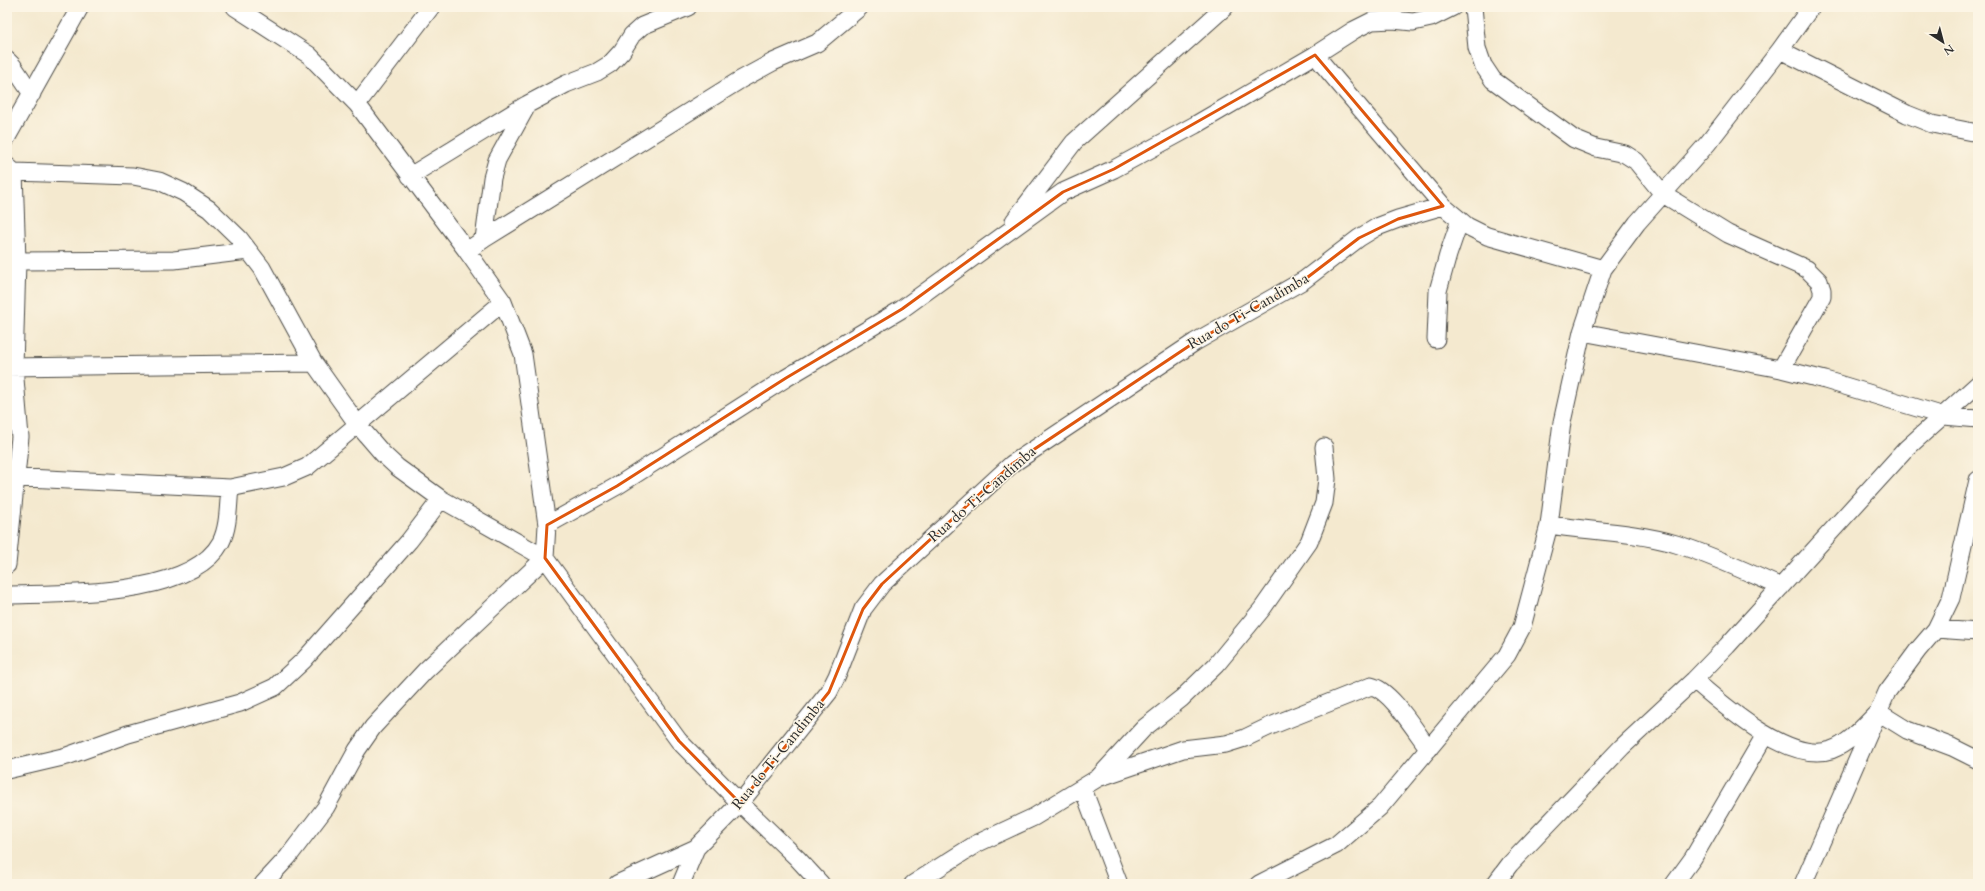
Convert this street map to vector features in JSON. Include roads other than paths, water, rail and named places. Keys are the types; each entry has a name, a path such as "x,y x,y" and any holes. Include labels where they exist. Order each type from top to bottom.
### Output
{"street":[{"path":"7,137 80,7"},
{"path":"235,7 309,55 357,104 467,251 502,302 523,354 547,525 545,558 425,671 373,727 357,750 326,807 288,856 263,884"},
{"path":"357,104 431,7"},
{"path":"410,176 528,104 566,84 597,72 610,64 622,51 632,35 642,26 688,7"},
{"path":"467,251 740,80 774,62 817,43 860,7"},
{"path":"1005,232 1074,142 1225,7"},
{"path":"547,525 617,486 786,378 902,309 1005,232 1063,192 1114,169 1315,55 1341,37 1372,21 1394,20 1413,22 1431,18 1453,7"},
{"path":"1473,7 1477,48 1482,65 1493,80 1574,139 1596,148 1625,154 1636,161 1663,194 1728,234 1807,269 1819,281 1822,290 1822,297 1781,369"},
{"path":"1259,884 1336,845 1361,825 1380,807 1507,655 1522,626 1549,525 1562,422 1582,332 1603,269 1638,223 1708,143 1780,50 1811,7"},
{"path":"1780,50 1907,114 1932,124 1978,133"},
{"path":"1315,55 1443,206 1467,226 1487,236 1603,269"},
{"path":"7,60 13,66 32,94"},
{"path":"484,239 492,178 497,160 528,104"},
{"path":"7,565 11,478 20,437 10,367 17,261 10,169 125,176 159,181 183,192 209,209 239,238 262,268 314,363 358,425 397,467 441,499 545,558 672,732 821,884"},
{"name":"Rua do Ti-Candimba","path":"617,884 696,848 740,803 829,692 837,676 863,609 882,584 1012,464 1195,342 1304,280 1359,238 1377,227 1398,219 1443,206"},
{"path":"1436,339 1438,291 1460,220"},
{"path":"17,261 174,260 248,251"},
{"path":"11,478 230,488 293,474 306,467 358,425 502,302"},
{"path":"1582,332 1781,369 1825,380 1944,416 1978,419"},
{"path":"10,367 314,363"},
{"path":"1495,884 1510,864 1617,752 1694,680 1907,448 1978,384"},
{"path":"913,884 976,844 1034,817 1083,789 1098,778 1144,728 1182,698 1216,665 1289,573 1309,542 1324,503 1327,479 1324,447"},
{"path":"1803,884 1878,712 1892,686 1936,629 1951,598 1978,480"},
{"path":"7,595 124,590 173,577 196,566 211,554 221,542 226,528 230,488"},
{"path":"7,770 67,756 128,734 240,703 275,687 304,660 409,541 441,499"},
{"path":"1549,525 1645,538 1675,544 1704,554 1781,587"},
{"path":"1936,629 1978,632"},
{"path":"1694,680 1743,721 1765,735 1801,749 1817,752 1830,750 1847,741 1859,732 1878,712"},
{"path":"1098,778 1183,749 1226,744 1245,738 1268,727 1370,686 1378,688 1388,695 1429,749"},
{"path":"1878,712 1908,730 1952,747 1978,760"},
{"path":"1674,884 1693,858 1765,735"},
{"path":"1083,789 1119,884"},
{"path":"681,884 696,848"}]}
